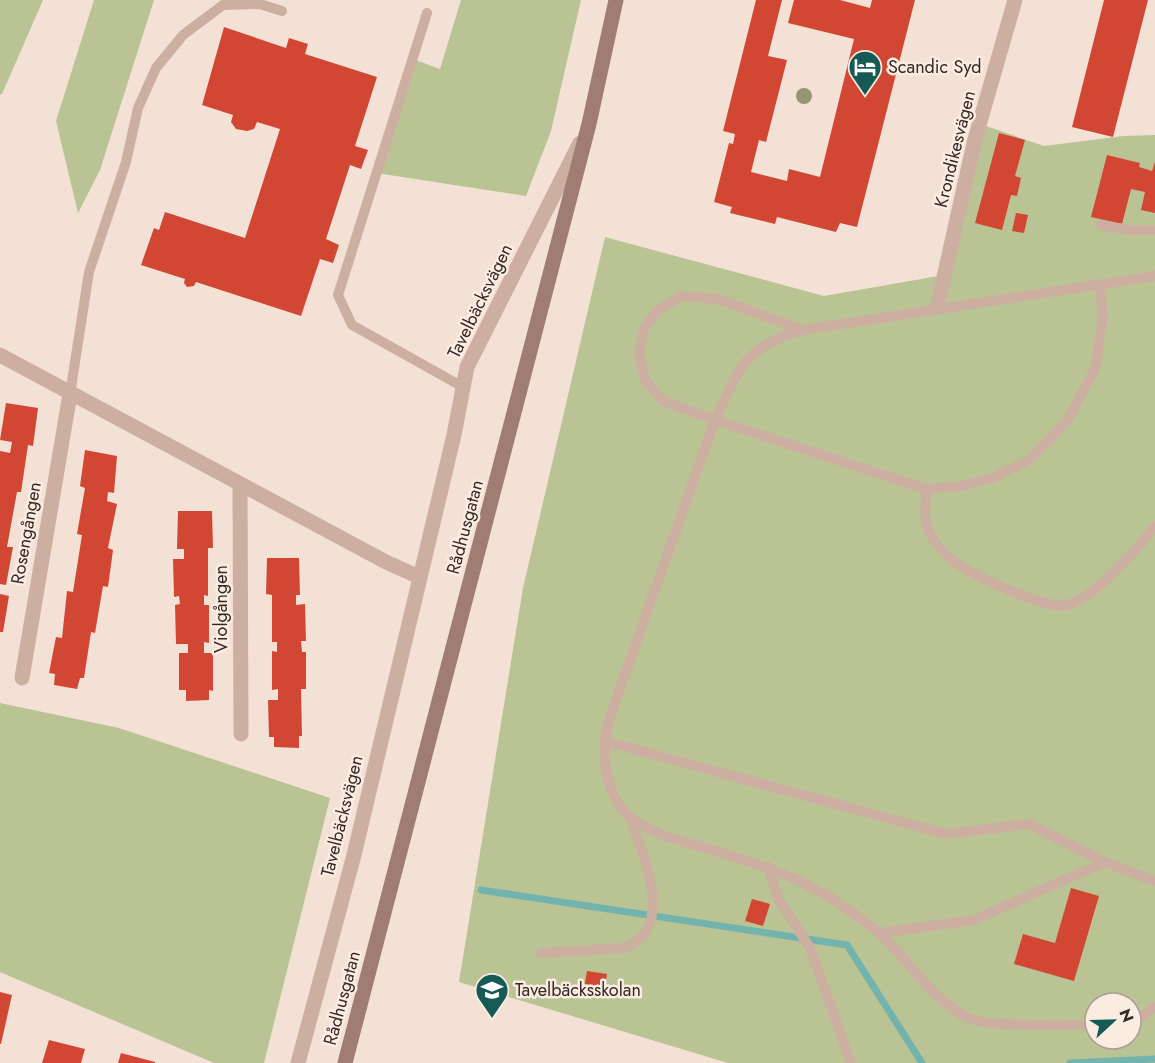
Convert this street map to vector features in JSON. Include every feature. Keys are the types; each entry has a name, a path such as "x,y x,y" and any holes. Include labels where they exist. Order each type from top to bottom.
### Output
{"main road":[{"name":"Rådhusgatan","path":"345,1063 589,124 616,0"}],"street":[{"name":"Krondikesvägen","path":"937,308 975,139 1016,0"},
{"name":"Tavelbäcksvägen","path":"298,1063 354,855 454,435 467,367 589,124"},
{"path":"0,355 386,562 419,577"},
{"name":"Rosengången","path":"22,678 70,394"},
{"name":"Violgången","path":"240,484 241,734"}],"lane":[{"path":"70,394 89,272 126,162 138,108 156,68 183,35 223,5 260,4 282,11"},
{"path":"427,13 338,295 352,325 463,387"},
{"path":"1101,225 1129,230 1155,230"},
{"path":"1083,1025 1017,1025 978,1021 958,1012 936,993 879,933 847,908 806,884 768,867 674,839 630,817 618,803 610,784 604,741 612,711 715,420 734,379 754,353 777,339 802,330 1155,276"},
{"path":"802,330 718,299 681,296 658,310 644,328 639,354 645,380 663,401 715,420 926,489 962,486 993,478 1029,460 1067,421 1095,369 1103,316 1100,285"},
{"path":"926,489 927,526 936,543 957,564 1004,588 1044,602 1066,605 1089,594 1109,578 1155,526"},
{"path":"604,741 946,834 1029,824 1105,862 1155,881"},
{"path":"542,953 623,948 636,944 645,935 651,923 650,876 630,817"},
{"path":"879,933 974,920 1105,862"},
{"path":"768,867 779,900 810,948 851,1063"}],"green space":[{"path":"0,0 43,0 0,95"},
{"path":"94,0 154,0 100,170 78,213 56,121"},
{"path":"461,0 581,0 551,131 526,196 376,173 413,59 440,69"},
{"path":"980,124 1044,146 1124,136 1155,135 1155,1063 728,1063 459,982 523,588 605,237 824,296 944,275"},
{"path":"0,703 119,728 330,798 264,1063 214,1063 0,972"}],"building":[{"name":"Scandic Syd","path":"756,0 782,0 768,56 787,60 766,142 759,140 751,172 787,181 789,169 820,177 854,39 788,23 794,0 840,0 870,8 872,0 915,0 857,227 840,223 836,232 777,217 775,224 730,213 732,207 714,202 729,143 733,144 735,134 723,131"},
{"path":"1104,0 1148,0 1113,137 1072,127"},
{"path":"224,27 286,48 289,38 308,44 305,54 377,77 355,146 368,150 361,169 350,165 326,239 339,245 333,263 320,259 301,316 196,282 194,286 187,287 184,283 185,279 141,265 154,228 159,230 165,212 245,238 280,129 257,122 254,129 247,131 236,129 231,122 233,115 202,105"},
{"path":"999,133 1025,140 1015,176 1021,178 1017,196 1011,195 1002,230 975,223"},
{"path":"1107,155 1140,163 1139,167 1152,171 1155,162 1155,213 1141,210 1145,192 1131,189 1122,224 1091,217"},
{"path":"1016,213 1028,215 1024,233 1012,231"},
{"path":"6,403 38,408 33,446 28,445 21,492 17,492 7,547 13,547 6,585 0,584 0,451 10,453 12,442 0,440"},
{"path":"85,450 117,456 114,493 108,492 107,501 117,504 108,548 113,550 108,587 103,586 95,633 91,632 84,678 80,678 77,689 54,685 55,674 49,673 56,637 62,638 67,591 73,592 82,535 77,534 85,488 80,486"},
{"path":"178,511 212,511 213,548 208,548 208,596 204,595 204,605 209,605 209,643 204,642 204,653 213,653 213,691 209,690 209,700 186,701 186,690 179,690 179,653 188,653 188,644 176,644 175,605 180,604 179,596 174,597 173,559 184,559 184,549 177,549"},
{"path":"267,558 299,558 300,595 296,595 296,605 305,604 306,641 301,641 302,652 306,652 306,689 301,689 302,736 299,736 299,748 274,747 274,737 269,737 268,700 278,700 278,689 272,690 272,651 277,652 277,642 272,642 272,595 266,594"},
{"path":"0,594 9,596 3,632 0,632"},
{"path":"1071,888 1099,896 1074,981 1014,964 1023,934 1055,943"},
{"path":"752,899 770,904 763,926 745,921"},
{"path":"587,971 607,974 605,986 585,984"},
{"path":"0,992 12,995 1,1044 0,1044"},
{"path":"49,1040 85,1049 81,1063 42,1063"},
{"path":"121,1053 155,1062 155,1063 118,1063"}],"waterway":[{"path":"481,890 847,945 922,1063"},
{"path":"1070,1063 1155,1059"}],"place":[{"name":"Scandic Syd","path":"865,96"},
{"name":"Tavelbäcksskolan","path":"492,1019"}]}
